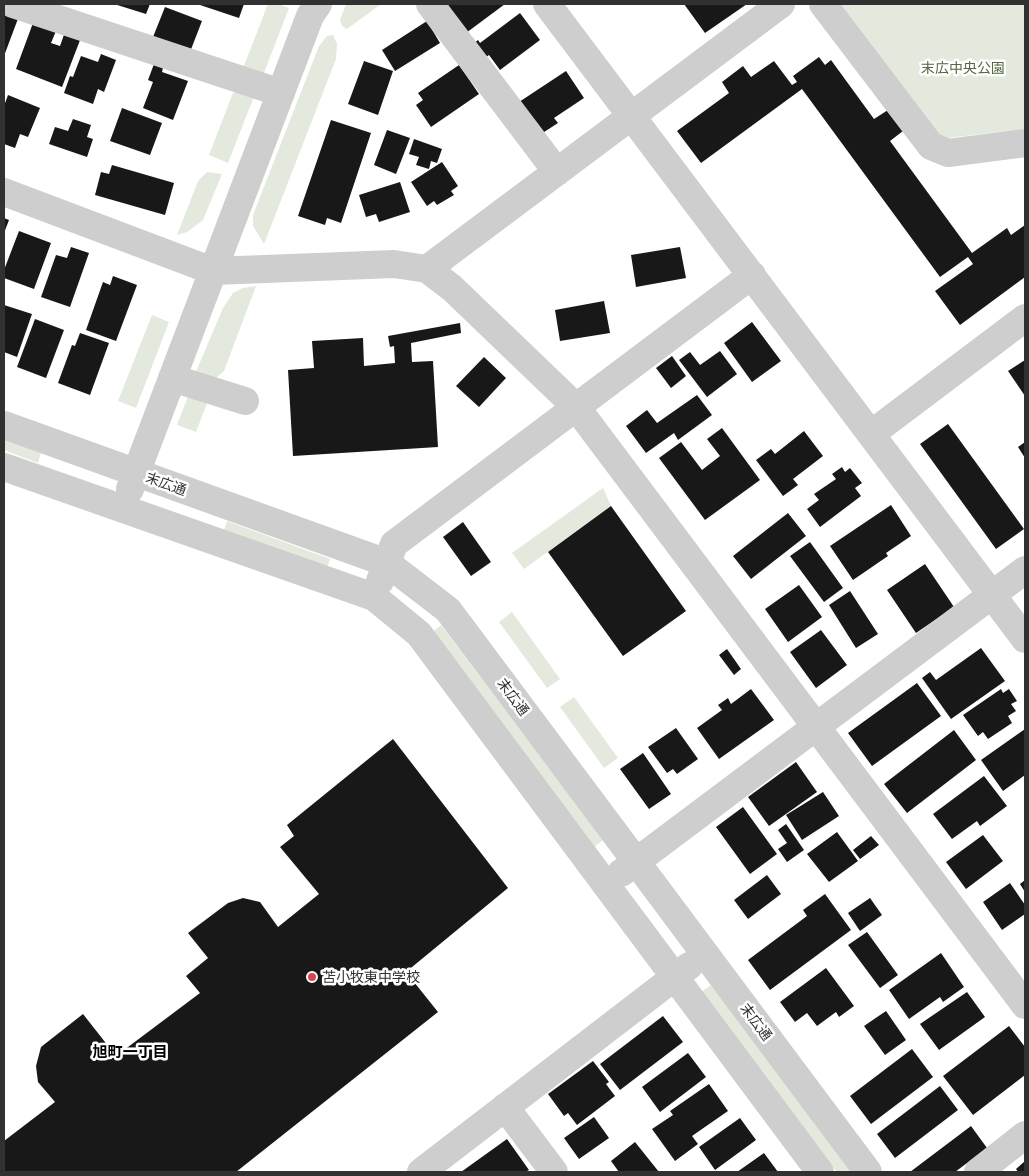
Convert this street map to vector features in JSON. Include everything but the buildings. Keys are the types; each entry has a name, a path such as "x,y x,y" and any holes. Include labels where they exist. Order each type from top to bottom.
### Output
{"street":[{"path":"13,4 281,93"},
{"path":"122,509 310,16 318,4"},
{"path":"430,4 557,172"},
{"path":"547,4 1025,639"},
{"path":"427,270 781,4"},
{"path":"823,4 931,146 948,153 1025,143"},
{"path":"4,192 213,271 394,264 427,270 452,288 576,407 1025,1005"},
{"path":"374,597 394,544 752,275"},
{"path":"871,434 1025,318"},
{"path":"172,378 245,401"},
{"name":"末広通","path":"4,425 387,563 448,610 868,1172"},
{"path":"4,467 374,597 419,634 820,1172"},
{"path":"606,885 1025,570"},
{"path":"421,1172 705,954"},
{"path":"505,1107 554,1172"},
{"path":"978,1172 1025,1135"}],"green space":[{"path":"268,4 278,4 289,8 262,78 242,71"},
{"path":"346,4 381,4 347,29 342,26 340,20"},
{"name":"末広中央公園","path":"837,4 1025,4 1025,129 938,139"},
{"path":"333,35 337,44 336,59 264,244 253,226 253,215 319,46 327,36"},
{"path":"244,91 255,94 228,163 209,155 233,93"},
{"path":"207,172 222,174 203,220 187,232 177,235 198,181"},
{"path":"256,286 224,371 216,378 195,374 223,308 233,293 243,288"},
{"path":"152,315 169,322 136,408 118,401"},
{"path":"190,391 209,398 196,432 177,425"},
{"path":"4,439 41,453 38,463 4,450"},
{"path":"603,488 611,506 524,569 512,553"},
{"path":"227,521 330,559 327,568 224,530"},
{"path":"512,612 560,679 547,688 499,622"},
{"path":"441,625 603,840 593,848 431,633"},
{"path":"574,697 618,758 604,768 560,707"},
{"path":"711,985 852,1172 837,1172 701,992"}],"place":[{"name":"苫小牧東中学校","path":"312,977"}],"district":[{"name":"旭町一丁目","path":"130,1052"}]}
